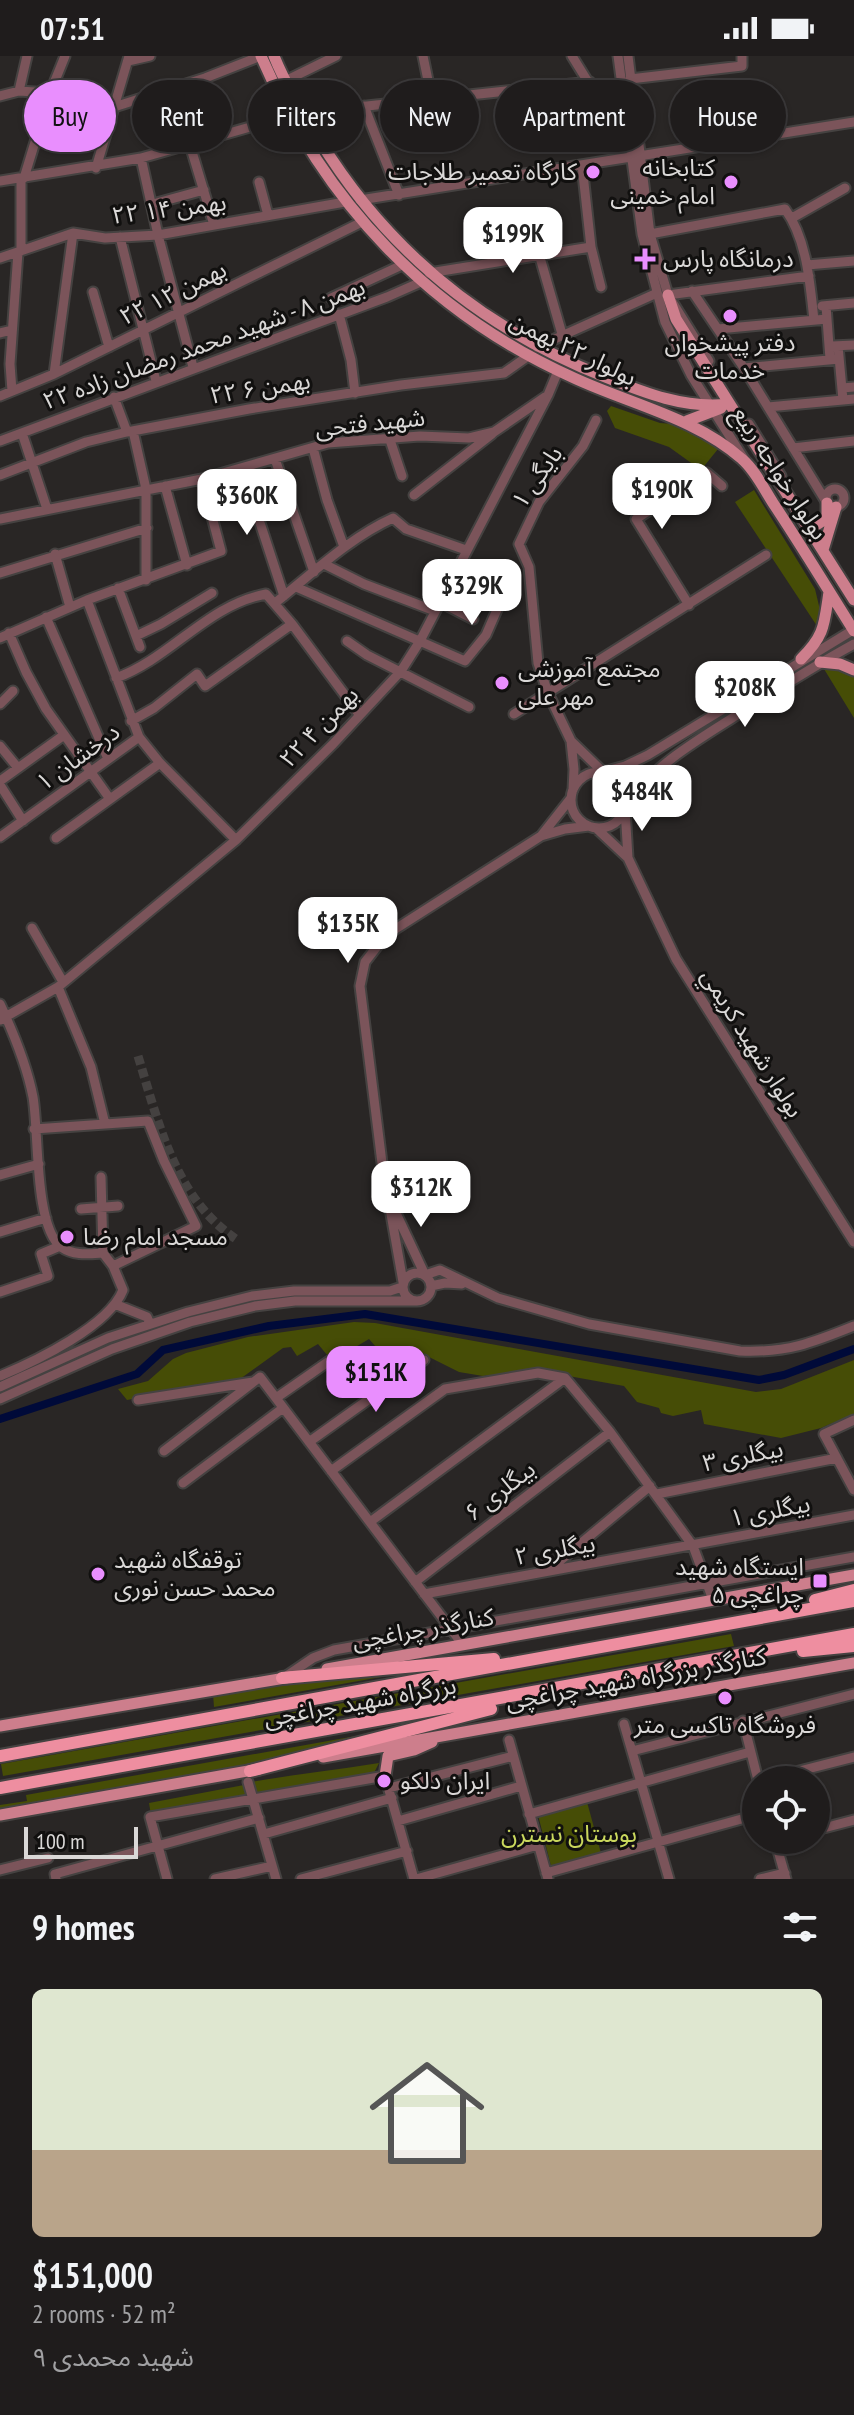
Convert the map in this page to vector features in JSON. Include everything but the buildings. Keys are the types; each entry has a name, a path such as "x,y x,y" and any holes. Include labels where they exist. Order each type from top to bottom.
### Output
{"highway":[{"path":"723,1624 854,1590"},
{"path":"723,1624 854,1601"},
{"name":"بزرگراه شهید چراغچی","path":"3,1755 723,1624"},
{"path":"728,1659 854,1634"},
{"path":"728,1659 854,1646"},
{"path":"282,1678 573,1651"},
{"name":"بزرگراه شهید چراغچی","path":"0,1788 728,1659"},
{"path":"249,1776 587,1684"}],"main road":[{"name":"بولوار ۲۲ بهمن","path":"261,56 272,80"},
{"name":"بولوار ۲۲ بهمن","path":"274,56 285,80"},
{"name":"بولوار ۲۲ بهمن","path":"311,152 327,178 362,222 402,265 425,277"},
{"name":"بولوار ۲۲ بهمن","path":"328,152 360,200 456,310 532,352 558,371 650,410 687,421 745,461"},
{"path":"662,294 728,404 798,508"},
{"name":"بولوار ۲۲ بهمن","path":"532,352 690,405 713,409 728,404"},
{"path":"687,421 713,409"},
{"name":"بولوار خواجه ربیع","path":"745,461 854,630"},
{"path":"807,524 818,524 827,518 836,503"},
{"path":"823,550 836,503"},
{"name":"بولوار خواجه ربیع","path":"798,508 849,586 854,600"},
{"path":"801,659 818,642 824,627 829,592"},
{"path":"820,662 840,664 854,670"},
{"name":"کنارگذر چراغچی","path":"0,1726 854,1575"},
{"name":"کنارگذر بزرگراه شهید چراغچی","path":"0,1815 249,1776 441,1737 853,1666"},
{"path":"385,1776 388,1756 414,1750 441,1737"}],"street":[{"path":"19,91 27,56"},
{"path":"55,80 65,56"},
{"path":"116,100 128,59 150,56"},
{"path":"116,106 205,78 261,56"},
{"path":"287,80 336,56"},
{"path":"423,56 428,80"},
{"path":"572,56 589,80"},
{"name":"بولوار خواجه ربیع","path":"618,56 642,234 662,294 773,462 798,508"},
{"name":"بولوار خواجه ربیع","path":"628,56 633,154 673,342 745,461"},
{"path":"630,79 742,61"},
{"path":"0,96 24,91"},
{"path":"380,105 364,106 399,195"},
{"path":"360,200 633,154 854,122"},
{"path":"12,391 5,365 20,251 22,178 31,152"},
{"path":"96,168 101,152"},
{"path":"0,181 96,168 164,152"},
{"path":"192,152 214,225"},
{"path":"141,158 193,367"},
{"path":"582,165 591,247 601,287"},
{"path":"259,182 268,215"},
{"path":"792,218 845,188"},
{"path":"153,204 204,190"},
{"name":"۲۲ بهمن ۱۴","path":"0,258 73,233 105,238 158,235 345,202"},
{"path":"650,234 785,209 792,218 807,265 814,320"},
{"name":"۲۲ بهمن ۱۲","path":"0,396 54,374 362,222"},
{"path":"54,374 73,233"},
{"path":"120,237 156,381"},
{"name":"۲۲ بهمن ۸ - شهید محمد رمضان زاده","path":"0,441 339,314 425,277 591,247"},
{"path":"539,254 562,334"},
{"path":"807,265 854,261"},
{"path":"331,298 402,265"},
{"name":"۲۲ بهمن ۶","path":"0,475 86,442 130,431 355,393 504,373 562,334 662,294 809,276"},
{"path":"692,291 744,368 813,482 836,503"},
{"path":"93,292 109,347"},
{"path":"812,306 854,303"},
{"path":"826,306 843,400"},
{"path":"339,314 351,360 355,393"},
{"path":"718,329 827,319"},
{"path":"0,333 12,330"},
{"path":"834,346 854,345"},
{"path":"744,368 835,359"},
{"name":"۲۲ بهمن ۴","path":"3,1018 60,985 236,840 401,671 438,607 558,371"},
{"path":"842,388 854,387"},
{"name":"شهید فتحی","path":"0,519 202,479 328,443 389,437 469,438 494,432 548,395"},
{"path":"114,397 130,431 146,489 146,580"},
{"path":"768,407 854,399"},
{"name":"بایگی ۱","path":"571,741 548,693 538,663 529,567 519,544 539,502 583,446 596,420"},
{"path":"414,495 494,432"},
{"path":"22,433 47,509"},
{"path":"389,437 402,476"},
{"path":"793,448 854,441"},
{"path":"313,448 344,547"},
{"path":"275,459 314,572"},
{"path":"242,468 284,596"},
{"path":"689,605 636,519 707,473 722,486"},
{"path":"110,799 64,735 4,635 118,588 221,551 202,479"},
{"path":"813,482 843,493 836,503"},
{"path":"165,486 187,565"},
{"path":"836,503 826,495 833,489 854,491"},
{"path":"836,503 854,491"},
{"path":"275,603 344,547 371,528 393,518 406,529 466,550"},
{"path":"0,573 147,528"},
{"path":"55,554 70,607"},
{"path":"514,714 766,555"},
{"path":"324,564 364,584 473,619"},
{"path":"451,580 485,596"},
{"path":"296,587 465,661 486,635 509,582"},
{"path":"118,588 140,647"},
{"path":"136,636 212,593"},
{"path":"116,678 138,670 189,631 247,597 266,594 359,714"},
{"path":"87,600 139,737 160,763 236,840"},
{"path":"46,617 108,759"},
{"path":"131,721 154,708 197,674 205,686 292,624"},
{"path":"541,836 585,776 625,766 648,755 801,659 854,630"},
{"path":"347,641 367,655 469,707"},
{"path":"417,1301 405,1295 402,1285 382,1163 360,986 365,962 386,935 541,836 565,829 613,824 658,768 820,662 854,644"},
{"path":"0,704 13,691"},
{"path":"23,821 0,783 64,735"},
{"name":"درخشان ۱","path":"0,837 139,737"},
{"path":"571,741 603,772 623,785 626,806"},
{"path":"571,741 575,815 592,827"},
{"path":"0,746 18,768"},
{"path":"56,838 160,763"},
{"name":"بولوار شهيد كريمي","path":"626,806 628,858 676,959 854,1242"},
{"name":"بولوار شهيد كريمي","path":"592,827 628,858"},
{"path":"32,928 60,985 91,1067 105,1124"},
{"path":"0,1004 33,1098 41,1197 52,1236 60,1246 77,1255 103,1253"},
{"path":"34,1129 148,1121 196,1226 113,1266"},
{"path":"0,1175 39,1164"},
{"path":"0,1376 41,1359 117,1305 123,1290 113,1266 103,1253 101,1177"},
{"path":"0,1399 112,1349 190,1322 255,1306 295,1301 417,1301 429,1295 431,1286 389,1197"},
{"path":"81,1209 118,1206"},
{"path":"0,1232 46,1218"},
{"path":"0,1292 48,1276 41,1254 60,1246"},
{"path":"0,1387 108,1338 252,1296 294,1291 390,1291 402,1285 412,1273 425,1275 440,1270 465,1285"},
{"path":"431,1286 445,1283 465,1285 498,1298 589,1324 740,1351 788,1350 854,1326"},
{"path":"117,1305 147,1317 150,1324"},
{"path":"276,1398 332,1359"},
{"path":"309,1442 424,1360"},
{"path":"331,1471 445,1389 538,1373 565,1378 610,1432 693,1546 713,1600"},
{"path":"370,1522 565,1378"},
{"path":"257,1380 276,1398 463,1645"},
{"path":"138,1400 257,1380"},
{"path":"164,1451 257,1380"},
{"path":"183,1483 283,1408"},
{"path":"853,1484 824,1434 854,1420"},
{"name":"بیگلری ۶","path":"415,1582 610,1432"},
{"name":"بیگلری ۳","path":"654,1490 837,1458"},
{"path":"547,1571 654,1490"},
{"name":"بیگلری ۱","path":"693,1546 854,1515"},
{"name":"بیگلری ۲","path":"424,1594 693,1546"},
{"path":"282,1678 313,1658 334,1650 854,1557"},
{"path":"632,1751 854,1694"},
{"path":"743,1721 756,1766"},
{"path":"624,1724 669,1879"},
{"path":"509,1740 547,1876 742,1819"},
{"path":"529,1814 750,1752"},
{"path":"264,1834 513,1756"},
{"path":"818,1766 854,1757"},
{"path":"249,1776 276,1879"},
{"path":"167,1879 150,1817 385,1776 415,1879 538,1845"},
{"path":"398,1821 521,1786"},
{"path":"56,1877 259,1818"},
{"path":"830,1826 854,1820"},
{"path":"301,1879 407,1851"},
{"path":"760,1879 786,1876 780,1854"},
{"path":"0,1870 48,1858"},
{"path":"215,1879 272,1866"}],"green space":[{"path":"611,406 660,423 687,425 718,449 701,470 669,447 615,428 607,411"},
{"path":"754,490 815,589 820,610 817,626 735,502"},
{"path":"824,669 844,671 854,677 854,718"},
{"path":"354,1322 375,1323 756,1392 781,1389 854,1360 854,1414 821,1428 781,1438 704,1424 701,1410 673,1416 661,1413 659,1408 637,1402 624,1386 535,1370 483,1376 459,1372 419,1352 397,1347 383,1355 369,1339 332,1361 318,1344 297,1356 291,1347 283,1348 240,1379 127,1400 118,1389 148,1381 173,1359 186,1353 248,1337"},
{"path":"731,1634 734,1646 3,1776 1,1764"},
{"path":"355,1677 381,1677 214,1707 213,1694"},
{"path":"367,1734 241,1766 0,1809 0,1805 27,1801 26,1795"},
{"path":"379,1763 374,1773 365,1776 255,1796 252,1782 284,1777"},
{"path":"244,1785 246,1797 151,1815 149,1803"},
{"name":"بوستان نسترن","path":"587,1802 601,1853 551,1866 538,1815"}],"waterway":[{"path":"0,1419 137,1374 163,1350 269,1326 365,1314 759,1380 784,1375 854,1349"}],"tunnel":[{"path":"138,1056 162,1134 184,1182 217,1224 239,1241"}],"place":[{"name":"کارگاه تعمیر طلاجات","path":"593,172"},
{"name":"کتابخانه امام خمینی","path":"731,182"},
{"name":"درمانگاه پارس","path":"645,259"},
{"name":"دفتر پیشخوان خدمات","path":"730,316"},
{"name":"مجتمع آموزشی مهر علی","path":"502,683"},
{"name":"مسجد امام رضا","path":"67,1237"},
{"name":"توقفگاه شهید محمد حسن نوری","path":"98,1574"},
{"name":"ایستگاه شهید چراغچی ۵","path":"820,1581"},
{"name":"فروشگاه تاکسی متر","path":"725,1698"},
{"name":"ایران دلکو","path":"384,1781"}]}
